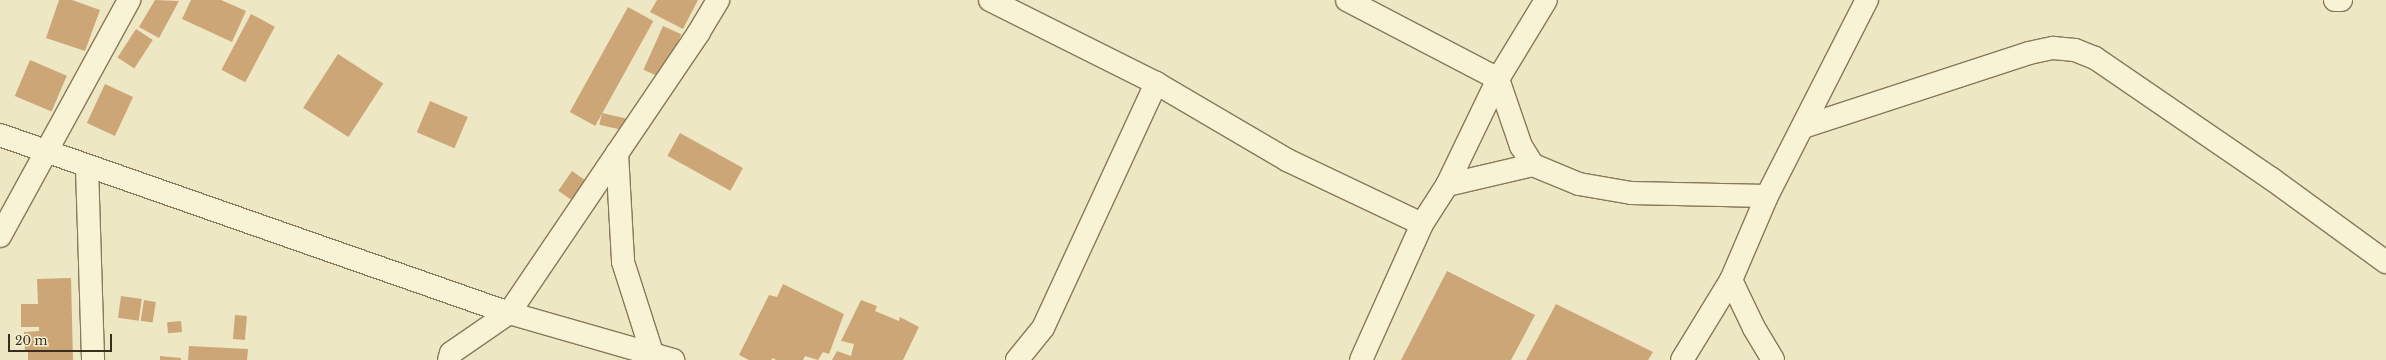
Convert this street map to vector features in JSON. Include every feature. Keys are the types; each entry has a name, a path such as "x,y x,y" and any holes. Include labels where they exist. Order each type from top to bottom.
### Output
{"street":[{"path":"0,236 48,153 129,0"},
{"path":"449,360 451,353 509,314 718,0"},
{"path":"990,0 1156,83 1287,160 1422,224"},
{"path":"1347,0 1498,79 1518,140 1533,165"},
{"path":"1361,360 1422,224 1447,185 1498,79 1546,0"},
{"path":"1682,360 1732,280 1767,196 1867,0"},
{"path":"2335,0 2341,0"},
{"path":"1803,127 2029,53 2053,48 2075,50 2095,58 2272,179 2386,262"},
{"path":"1017,360 1046,322 1156,83"},
{"path":"0,135 87,167 509,314 651,356 673,360"},
{"path":"617,153 623,262 651,356"},
{"path":"1447,185 1533,165 1579,184 1632,193 1767,196"},
{"path":"87,167 93,360"},
{"path":"1732,280 1754,328 1773,360"}],"building":[{"path":"59,0 72,0 100,10 85,51 46,38"},
{"path":"155,0 179,1 159,38 139,27"},
{"path":"191,0 221,0 246,11 232,42 182,19"},
{"path":"657,0 698,0 683,29 650,12"},
{"path":"628,7 653,21 595,126 570,112"},
{"path":"251,14 275,27 245,82 221,70"},
{"path":"663,26 681,34 662,78 643,70"},
{"path":"136,29 153,40 134,68 117,58"},
{"path":"338,54 383,83 348,137 303,108"},
{"path":"30,60 67,76 52,112 15,96"},
{"path":"105,84 133,97 115,136 87,123"},
{"path":"430,101 468,117 454,148 417,132"},
{"path":"602,113 628,119 626,131 599,125"},
{"path":"680,133 743,168 730,191 667,156"},
{"path":"572,171 589,183 575,203 558,191"},
{"path":"1447,271 1535,315 1511,360 1401,360"},
{"path":"71,278 73,360 28,360 28,352 25,352 24,332 39,331 39,327 21,327 21,304 38,304 37,279"},
{"path":"783,284 844,314 829,354 823,352 818,360 805,356 803,360 776,360 773,358 771,360 749,360 739,355 769,295 777,297"},
{"path":"121,296 142,299 139,321 118,318"},
{"path":"144,300 156,302 153,323 141,321"},
{"path":"861,300 877,306 875,311 899,321 900,317 919,327 903,360 832,360 837,351 851,356 854,344 841,341"},
{"path":"1556,304 1653,352 1648,360 1526,360"},
{"path":"235,315 247,316 245,340 233,339"},
{"path":"181,321 182,332 168,333 167,322"},
{"path":"189,346 248,349 247,360 188,360"},
{"path":"160,356 181,358 181,360 160,360"}]}
